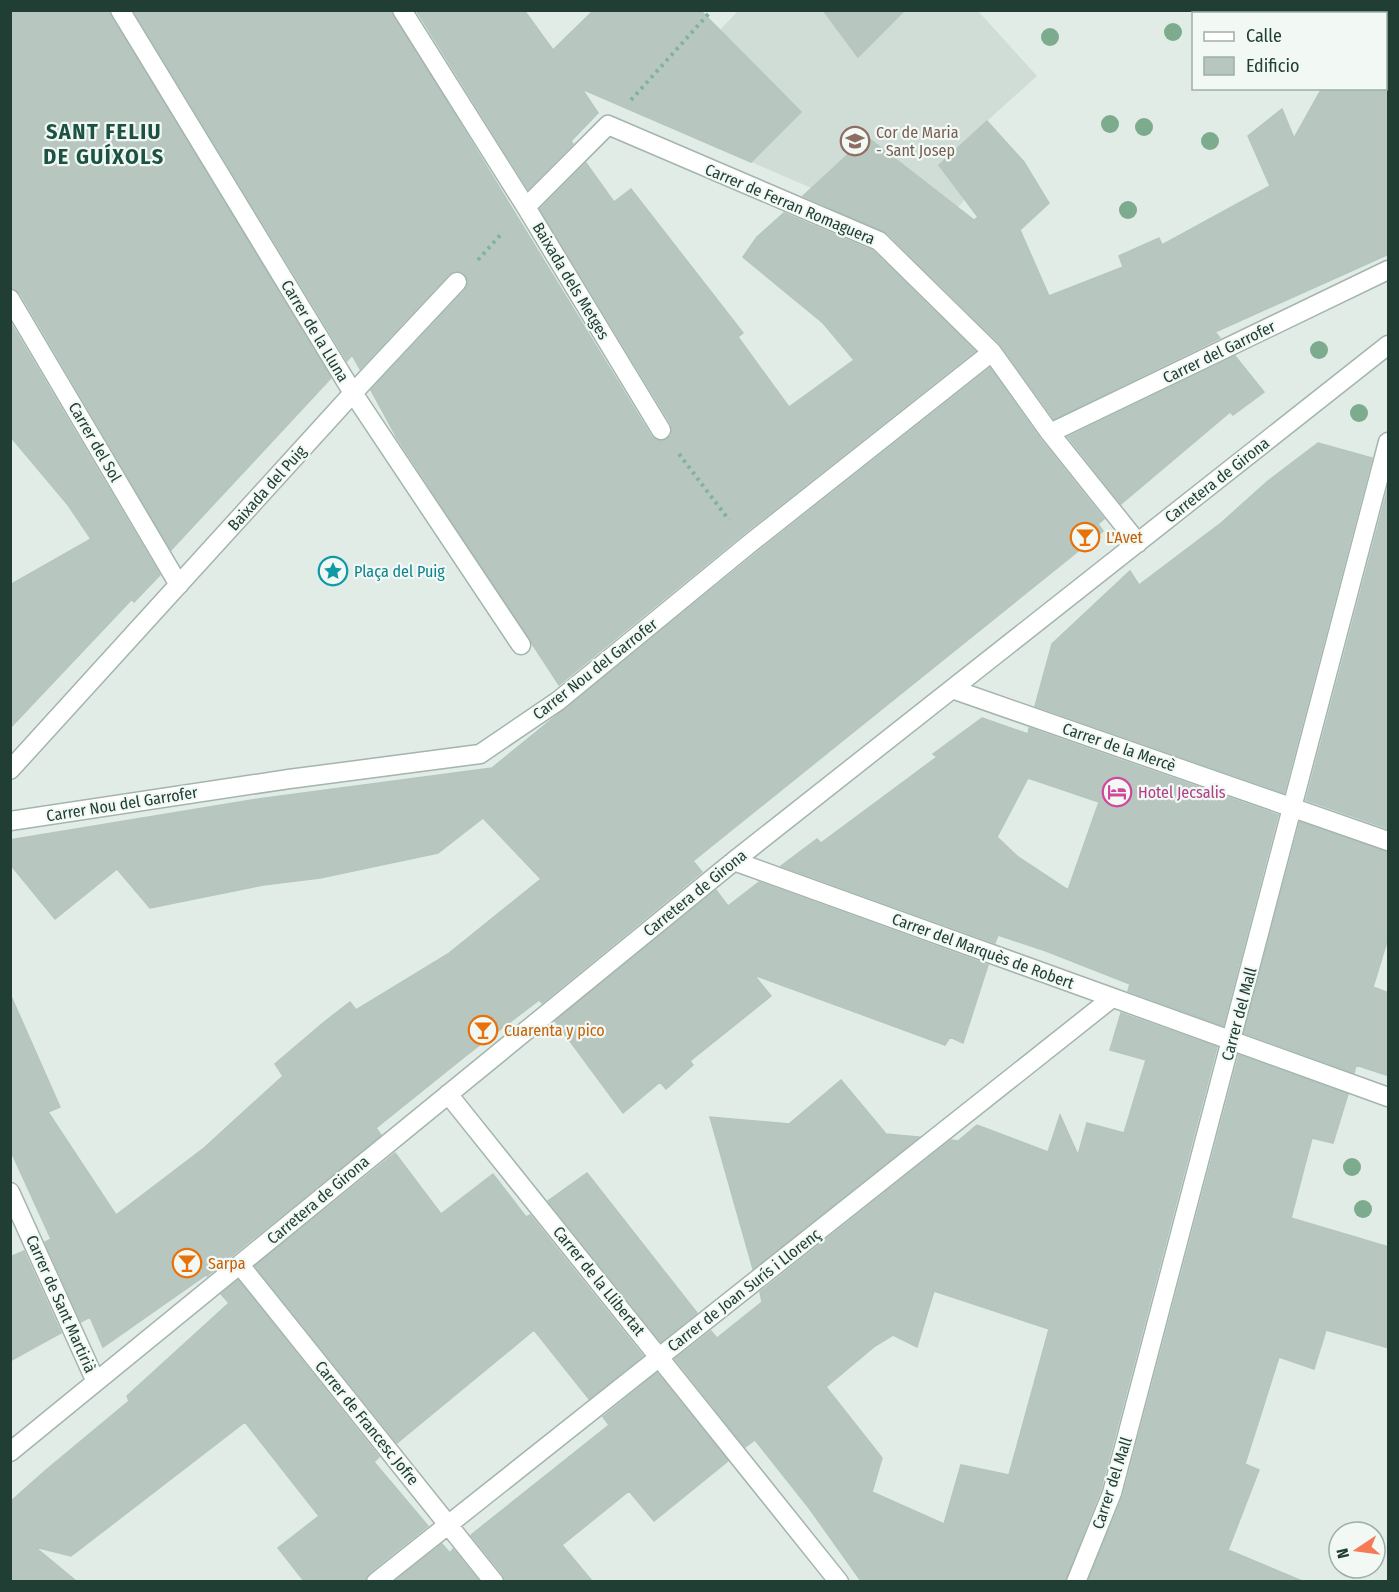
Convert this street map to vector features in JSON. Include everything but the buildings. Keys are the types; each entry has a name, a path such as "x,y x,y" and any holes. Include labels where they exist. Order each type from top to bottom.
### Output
{"street":[{"name":"Carrer de la Lluna","path":"120,10 353,393 521,645"},
{"name":"Baixada dels Metges","path":"402,10 526,207 661,430"},
{"path":"526,207 608,125"},
{"name":"Carrer de Ferran Romaguera","path":"608,125 879,241 992,352 1050,433 1138,543"},
{"name":"Carrer del Garrofer","path":"1050,433 1389,270"},
{"name":"Baixada del Puig","path":"10,770 353,393 458,282"},
{"name":"Carrer del Sol","path":"10,299 179,585"},
{"name":"Carretera de Girona","path":"10,1452 734,861 1389,345"},
{"name":"Carrer Nou del Garrofer","path":"10,821 289,779 480,754 558,701 748,545 992,352"},
{"name":"Carrer del Mall","path":"1076,1581 1112,1493 1389,442"},
{"name":"Carrer de la Mercè","path":"952,689 1389,841"},
{"name":"Carrer del Marquès de Robert","path":"734,861 1389,1097"},
{"name":"Carrer de Joan Surís i Llorenç","path":"376,1581 1112,998"},
{"name":"Carrer de la Llibertat","path":"448,1094 839,1581"},
{"name":"Carrer de Sant Martirià","path":"10,1192 96,1382"},
{"name":"Carrer de Francesc Jofre","path":"240,1265 494,1581"}],"path":[{"path":"608,125 712,10"},
{"path":"458,282 526,207"},
{"path":"661,430 748,545"}],"shaded area":[{"name":"Cor de Maria - Sant Josep","path":"738,11 823,11 858,57 905,11 978,11 1037,76 987,121 1024,162 1049,203 1023,227 981,179 947,221 881,218 640,114"}],"place":[{"name":"Cor de Maria - Sant Josep","path":"855,141"},
{"name":"L'Avet","path":"1085,537"},
{"name":"Plaça del Puig","path":"333,571"},
{"name":"Hotel Jecsalis","path":"1117,792"},
{"name":"Cuarenta y pico","path":"483,1030"},
{"name":"Sarpa","path":"187,1263"}],"district":[{"name":"SANT FELIU DE GUÍXOLS","path":"104,144"}]}
